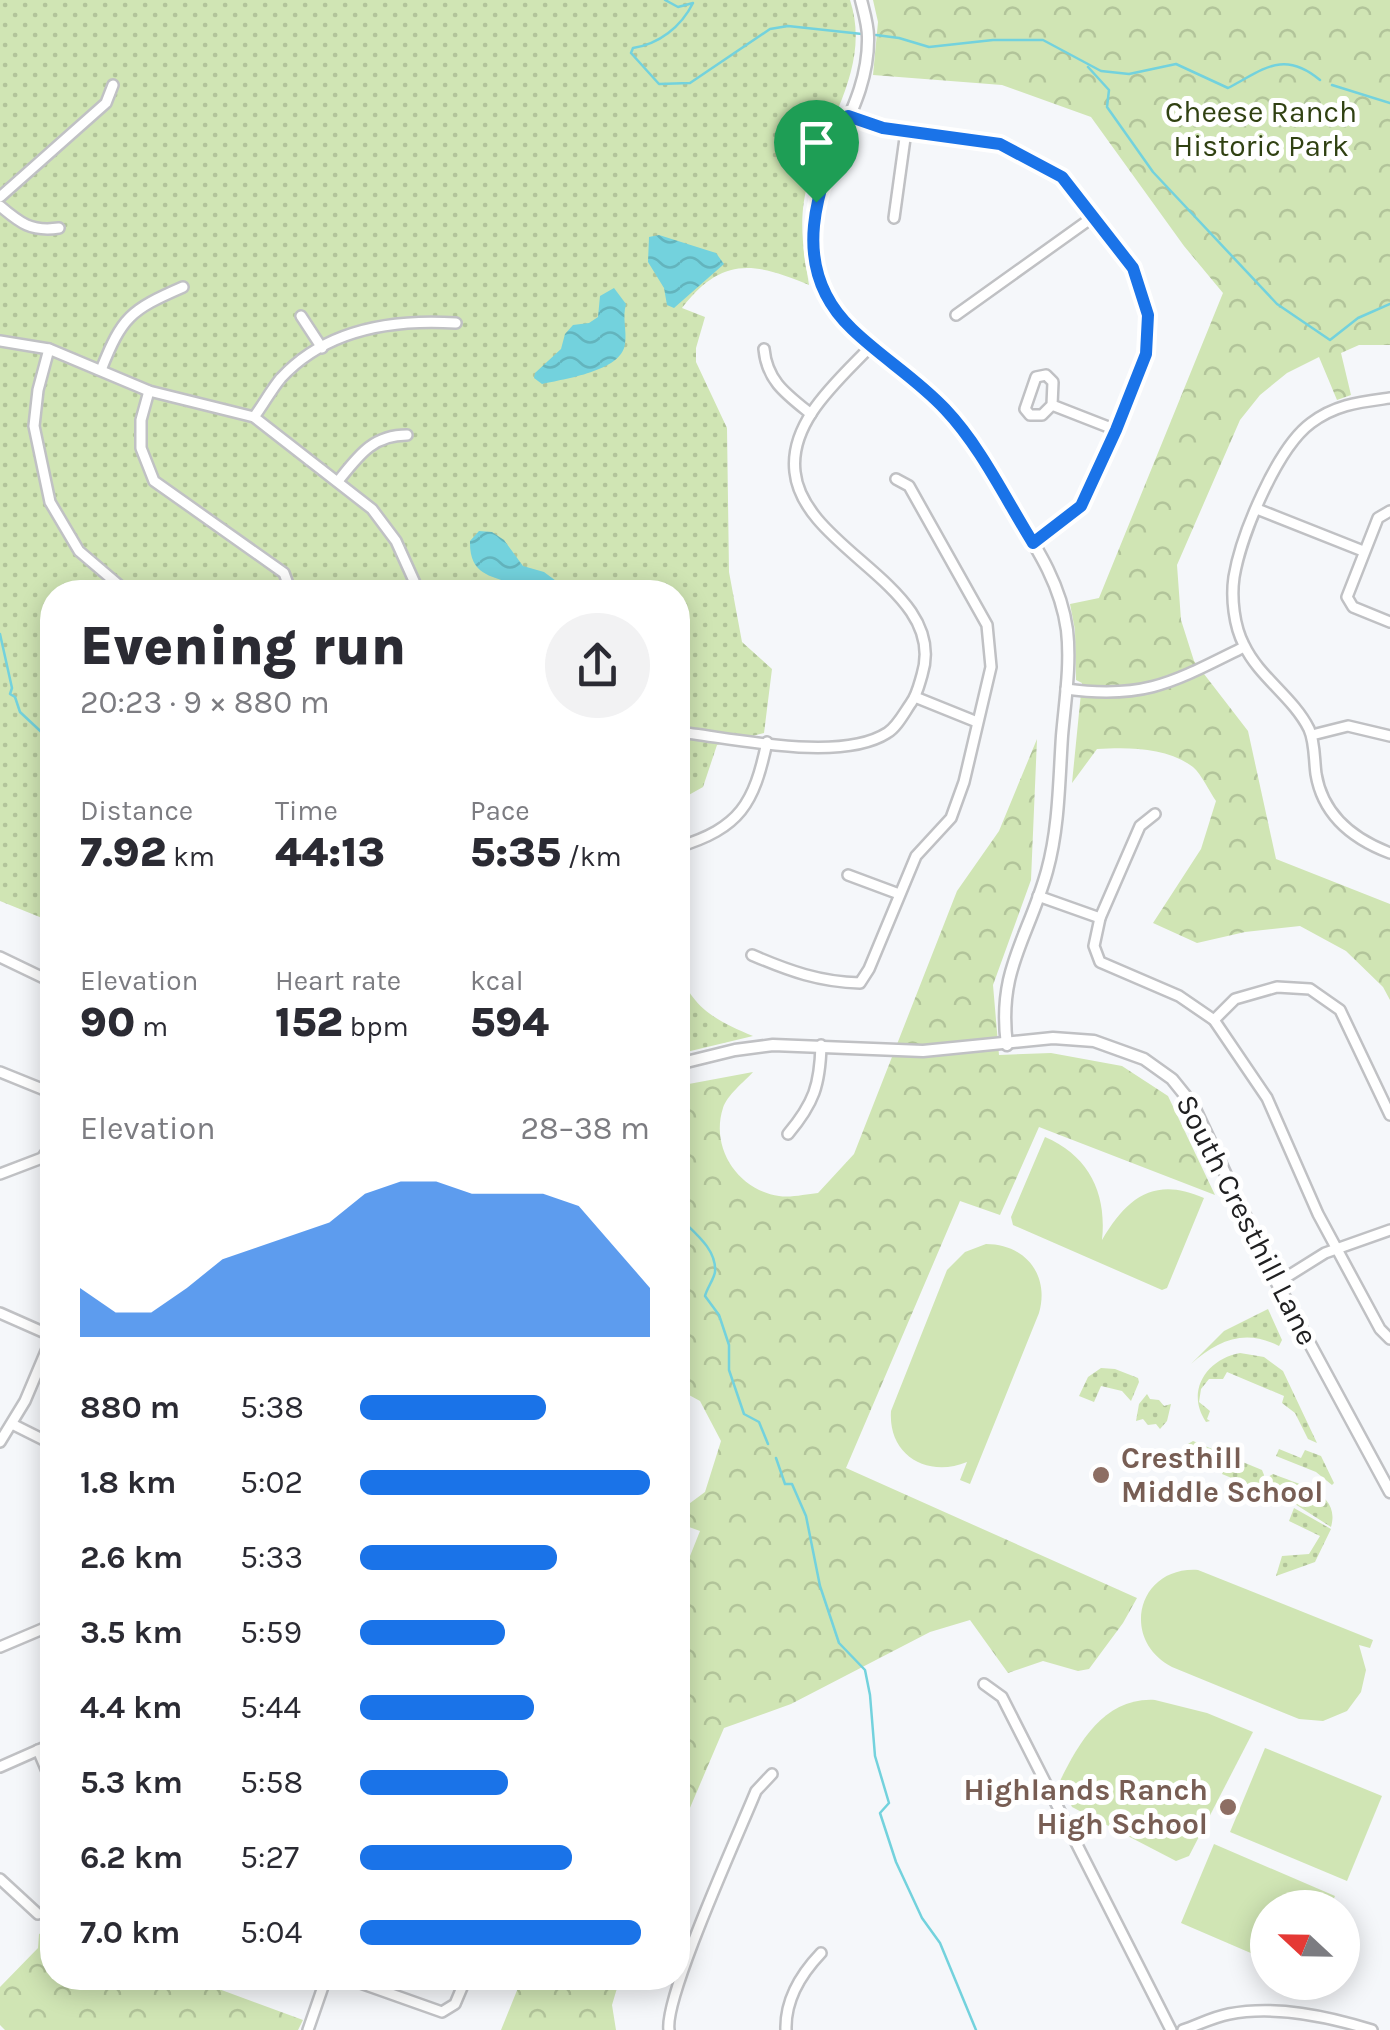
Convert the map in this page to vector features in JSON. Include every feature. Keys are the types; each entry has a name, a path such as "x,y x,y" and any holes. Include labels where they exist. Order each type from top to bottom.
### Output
{"street":[{"path":"861,0 868,35 867,54 818,192 813,223 821,280 838,313 953,418 1055,582 1067,635 1052,853 1006,984 1003,1017 1007,1045"},
{"path":"0,197 106,104 113,86"},
{"path":"848,116 883,128 1000,144 1062,177 1133,268 1148,315 1146,354 1081,506 1033,543"},
{"path":"894,218 906,131"},
{"path":"0,206 24,227 58,228"},
{"path":"956,315 1093,218"},
{"path":"101,370 118,329 143,304 182,288"},
{"path":"302,316 322,348"},
{"path":"254,417 282,377 322,348 366,328 416,320 456,323"},
{"path":"0,340 49,350 148,391 254,417 372,509 396,541 414,580"},
{"path":"690,733 826,750 858,746 890,732 915,697 925,665 922,631 884,581 823,526 805,500 794,474 795,440 811,414 871,346"},
{"path":"764,349 766,368 778,387 811,414"},
{"path":"49,350 38,390 34,426 50,502 79,552 113,580"},
{"path":"1046,376 1053,382 1052,405 1042,415 1030,415 1025,409 1036,377 1046,376"},
{"path":"148,391 141,448 154,480 175,499 284,573 287,580"},
{"path":"1390,398 1345,404 1309,424 1280,458 1241,552 1233,588 1244,646 1300,712 1312,735 1317,778 1329,809 1358,839 1390,854"},
{"path":"1052,405 1116,430"},
{"path":"338,480 366,447 387,436 407,436"},
{"path":"752,955 797,974 831,982 860,983 916,856 951,818 964,782 991,667 987,625 909,486 896,479"},
{"path":"1258,509 1364,551"},
{"path":"1390,511 1378,518 1347,598 1353,606 1390,622"},
{"path":"900,620 912,614"},
{"path":"1066,689 1108,695 1153,688 1244,646"},
{"path":"915,697 977,722"},
{"path":"1312,735 1348,726 1390,736"},
{"path":"690,844 726,827 743,810 756,788 767,742"},
{"path":"1155,814 1140,826 1100,918 1094,946 1100,962 1179,996 1214,1020 1267,1098 1337,1249 1380,1329 1390,1340"},
{"path":"848,875 899,894"},
{"path":"1038,896 1100,918"},
{"path":"0,957 40,976"},
{"path":"1214,1020 1235,999 1277,987 1310,989 1340,1010 1390,1116"},
{"name":"South Cresthill Lane","path":"690,1061 754,1047 821,1045 923,1051 1053,1038 1094,1041 1144,1059 1172,1079 1193,1106 1278,1283 1389,1485"},
{"path":"788,1134 808,1110 820,1079 821,1045"},
{"path":"0,1072 40,1088"},
{"path":"0,1174 40,1159"},
{"path":"1278,1283 1337,1249 1390,1230"},
{"path":"0,1313 40,1331"},
{"path":"0,1442 26,1401 40,1366"},
{"path":"12,1424 40,1438"},
{"path":"0,1647 40,1630"},
{"path":"984,1684 1002,1698 1171,2030"},
{"path":"0,1767 38,1750 40,1755"},
{"path":"690,1957 756,1791 772,1774"},
{"path":"0,1879 38,1914"},
{"path":"786,2030 786,2017 801,1974 821,1953"},
{"path":"308,2030 322,1990"},
{"path":"380,1990 442,2012 455,2004 461,1990"},
{"path":"669,2030 668,2020 678,1990"},
{"path":"1183,2030 1226,2014 1258,2011 1329,2016 1372,2030"}],"green space":[{"path":"0,0 850,0 855,24 852,69 810,177 804,204 803,244 809,285 772,272 740,268 711,279 682,308 705,317 696,362 727,428 729,572 742,642 772,669 764,733 717,745 703,787 690,794 690,580 40,580 40,917 0,901"},
{"name":"Cheese Ranch Historic Park","path":"873,0 1390,0 1390,345 1359,345 1341,353 1351,395 1337,400 1319,357 1287,373 1260,395 1240,420 1177,565 1181,620 1194,661 1248,731 1276,859 1390,904 1390,1000 1383,987 1346,951 1300,926 1245,932 1197,943 1153,923 1201,849 1216,801 1193,767 1183,760 1159,752 1097,749 1072,783 1082,683 1076,680 1070,604 1099,598 1223,293 1091,117 1002,85 873,75 878,22"},
{"path":"1037,739 1031,880 993,985 999,1055 1051,1053 1122,1066 1168,1096 1215,1195 1039,1127 1000,1215 960,1201 846,1468 1137,1598 1089,1669 1078,1671 1043,1661 1008,1673 970,1620 930,1632 791,1704 724,1728 690,1808 690,1556 700,1531 690,1527 690,1503 705,1492 721,1441 700,1401 690,1396 690,1084 753,1072 723,1108 720,1138 724,1152 740,1176 764,1192 784,1196 818,1193 854,1154 957,891 999,831"},
{"path":"690,993 706,1011 753,1036 690,1051"},
{"path":"1045,1137 1073,1154 1092,1178 1101,1207 1102,1240 1122,1212 1144,1195 1171,1189 1204,1198 1167,1288 1162,1290 1013,1225 1011,1217"},
{"path":"986,1244 1012,1249 1031,1264 1041,1286 1041,1299 1039,1313 970,1484 960,1480 967,1462 925,1465 903,1451 892,1427 891,1411 947,1270 965,1252"},
{"path":"1268,1309 1282,1340 1279,1346 1254,1338 1232,1340 1191,1364 1224,1331"},
{"path":"1240,1353 1264,1357 1283,1371 1317,1443 1308,1439 1295,1413 1282,1403 1284,1396 1227,1372 1223,1379 1209,1379 1201,1389 1199,1402 1210,1411 1210,1421 1206,1422 1200,1410 1198,1399 1203,1378 1218,1362"},
{"path":"1101,1368 1138,1378 1131,1401 1122,1391 1101,1386 1094,1402 1079,1396 1088,1377"},
{"path":"1147,1394 1164,1406 1171,1404 1167,1421 1160,1429 1143,1419 1136,1421 1139,1404"},
{"path":"1193,1441 1222,1453 1224,1459 1218,1472 1183,1457"},
{"path":"1279,1449 1301,1458 1305,1450 1321,1456 1334,1483 1276,1456"},
{"path":"1233,1458 1262,1470 1258,1489 1222,1474"},
{"path":"1273,1474 1324,1498 1330,1505 1331,1527 1263,1490"},
{"path":"1294,1508 1331,1529 1315,1562 1276,1576 1282,1556 1309,1554 1320,1536 1289,1521"},
{"path":"1198,1570 1373,1640 1370,1648 1359,1645 1366,1670 1361,1692 1347,1711 1323,1721 1299,1719 1172,1667 1155,1655 1141,1623 1149,1592 1177,1572"},
{"path":"1155,1700 1207,1713 1253,1732 1189,1856 1176,1861 1072,1807 1060,1781 1085,1737 1108,1714 1137,1701"},
{"path":"1265,1748 1382,1796 1347,1881 1230,1832"},
{"path":"1214,1844 1321,1890 1250,1890 1250,1953 1181,1923"},
{"path":"39,1934 40,1990 222,1990 303,2020 298,2030 5,2030 0,2025 0,1987 38,1948"},
{"path":"517,1990 616,1990 612,2005 616,2030 501,2030"}],"water":[{"path":"659,235 716,253 724,264 674,308 667,305 664,288 648,262 649,237"},
{"path":"614,288 626,304 625,344 614,361 577,376 542,384 534,378 561,349 565,334 573,325 598,317 600,296"},
{"path":"479,531 492,532 504,540 523,566 555,580 500,580 489,576 475,564 470,541"}],"waterway":[{"path":"665,0 678,7 693,3 668,33 633,48 631,53 659,84 690,83 770,29 788,26 862,34"},
{"path":"876,35 929,47 993,40 1043,40 1101,71 1129,74 1176,64 1228,88 1263,69 1284,64 1320,80"},
{"path":"1088,67 1109,90 1107,107 1153,172 1277,304 1330,340 1358,318 1390,304"},
{"path":"1332,85 1390,103"},
{"path":"0,634 10,694 20,712 40,731"},
{"path":"690,1228 715,1263 705,1296 719,1315 729,1345 729,1370 744,1414 759,1422 768,1444"},
{"path":"776,1458 785,1484 792,1484 806,1516 820,1586 839,1643 865,1670 875,1756 889,1803 880,1813 896,1862 922,1918 940,1943 976,2030"}],"place":[{"name":"Cresthill Middle School","path":"1101,1475"},
{"name":"Highlands Ranch High School","path":"1228,1807"}],"route":[{"path":"848,116 883,128 1000,144 1062,177 1133,268 1148,315 1146,354 1081,506 1033,543 960,426 930,394 849,327 838,313 816,262 816,202 848,116"}]}
